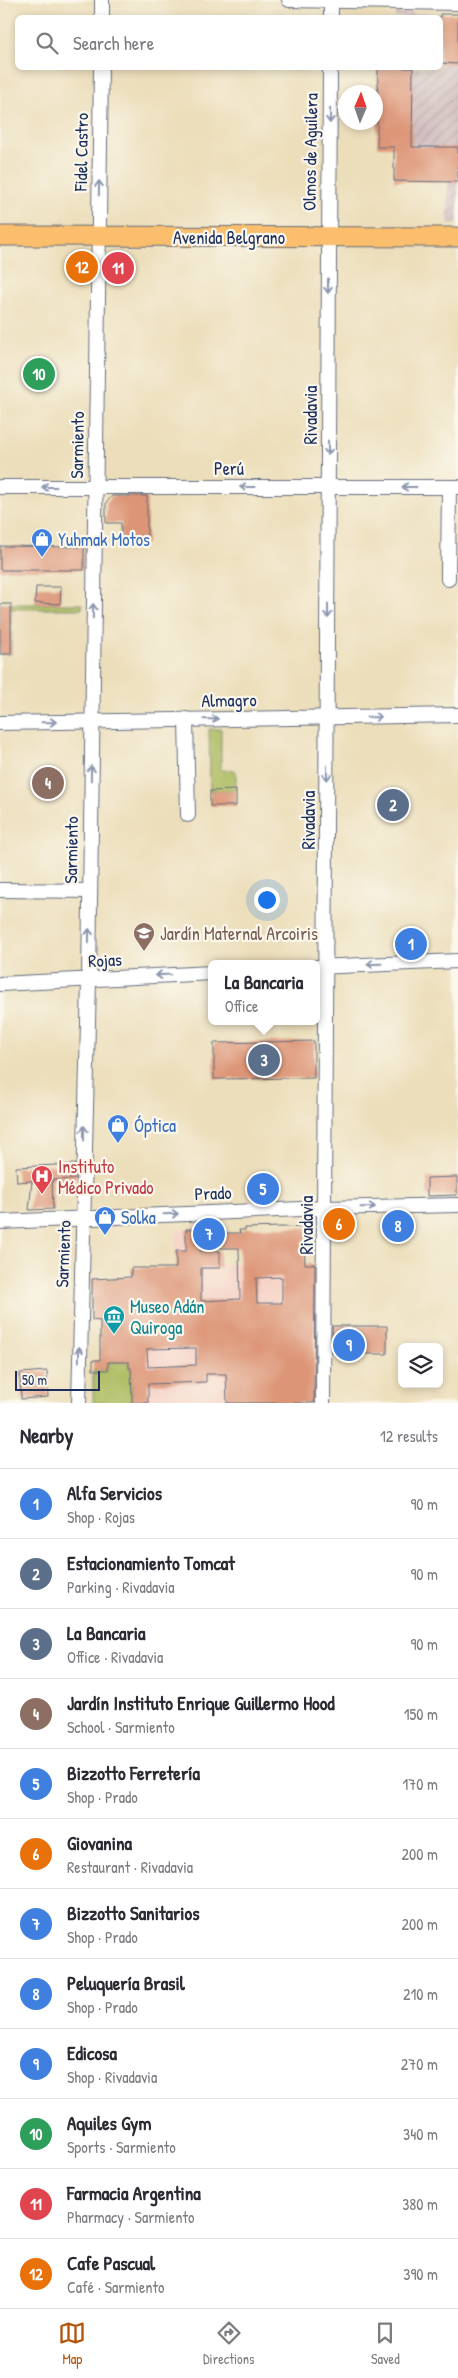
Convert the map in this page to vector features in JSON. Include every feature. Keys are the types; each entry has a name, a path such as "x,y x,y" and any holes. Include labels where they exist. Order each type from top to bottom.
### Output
{"main road":[{"name":"Avenida Belgrano","path":"0,236 458,238"}],"street":[{"path":"102,0 102,15"},
{"path":"290,0 458,3"},
{"path":"331,0 331,15"},
{"name":"Fidel Castro","path":"99,237 101,70"},
{"name":"Olmos de Aguilera","path":"328,237 330,70"},
{"name":"Sarmiento","path":"79,1403 81,1230 84,1217 85,1066 89,980 99,237"},
{"name":"Rivadavia","path":"323,1403 325,1208 321,966 327,718 328,237"},
{"name":"Perú","path":"0,487 454,487"},
{"path":"448,580 454,487"},
{"name":"Almagro","path":"0,724 458,715"},
{"path":"186,719 188,815"},
{"path":"0,890 90,891"},
{"path":"321,966 458,961"},
{"name":"Rojas","path":"0,984 208,973"},
{"name":"Prado","path":"0,1222 325,1208 458,1205"}],"shaded area":[{"path":"395,13 458,14 458,224 448,224 448,181 394,181 394,147 377,147 377,130 383,130 383,85 377,85 377,70 443,70 443,15 395,15"},
{"path":"176,1229 199,1229 200,1251 220,1264 315,1264 315,1403 132,1403 131,1368 129,1368 131,1268 176,1268"}],"green space":[{"path":"0,604 82,604 82,609 11,609 11,654 0,654"},
{"path":"209,729 221,729 221,770 236,771 236,790 210,791"},
{"path":"108,1362 129,1362 129,1368 131,1368 132,1403 93,1403 93,1370 108,1370"}],"building":[{"path":"458,14 458,64 443,63 443,15 440,15"},
{"path":"378,70 413,70 412,147 458,147 458,182 394,181 394,147 377,147 377,130 383,130 383,85 378,85"},
{"path":"112,496 147,496 147,544 121,544 121,523 106,523 106,503"},
{"name":"Yuhmak Motos","path":"0,546 84,547 84,570 0,570"},
{"path":"36,587 61,587 60,604 35,603"},
{"path":"0,604 11,604 11,654 0,654"},
{"path":"236,790 236,806 210,806 210,791"},
{"path":"314,1041 314,1078 214,1079 214,1043"},
{"name":"Instituto Médico Privado","path":"76,1164 76,1179 52,1180 53,1209 29,1210 32,1181 17,1182 16,1167"},
{"path":"457,1177 457,1195 427,1196 427,1178"},
{"path":"245,1228 312,1228 313,1239 304,1239 305,1264 315,1264 314,1403 227,1403 226,1374 206,1374 206,1382 148,1384 148,1403 132,1403 131,1368 129,1368 129,1362 108,1362 108,1370 93,1370 93,1360 100,1360 100,1321 92,1320 92,1279 131,1277 131,1268 176,1268 176,1251 186,1251 186,1229 199,1229 200,1251 220,1251 220,1268 201,1268 201,1301 240,1299 239,1248 220,1248 220,1233 240,1233 239,1230 245,1230","holes":["282,1277 282,1303 257,1303 256,1278","196,1348 196,1365 148,1367 147,1349"]},
{"path":"332,1326 387,1326 387,1354 333,1354"},
{"path":"47,1371 48,1397 21,1399 20,1373"}],"place":[{"name":"Cafe Pascual","path":"82,267"},
{"name":"Farmacia Argentina","path":"118,268"},
{"name":"Aquiles Gym","path":"39,374"},
{"name":"Yuhmak Motos","path":"42,558"},
{"name":"Jardín Instituto Enrique Guillermo Hood","path":"48,783"},
{"name":"Estacionamiento Tomcat","path":"393,805"},
{"name":"Alfa Servicios","path":"411,944"},
{"name":"Jardín Maternal Arcoiris","path":"144,952"},
{"name":"La Bancaria","path":"264,1060"},
{"name":"Óptica","path":"118,1144"},
{"name":"Bizzotto Ferretería","path":"263,1189"},
{"name":"Instituto Médico Privado","path":"42,1195"},
{"name":"Giovanina","path":"339,1224"},
{"name":"Peluquería Brasil","path":"398,1226"},
{"name":"Bizzotto Sanitarios","path":"209,1234"},
{"name":"Solka","path":"105,1236"},
{"name":"Museo Adán Quiroga","path":"114,1335"},
{"name":"Edicosa","path":"349,1345"}]}
